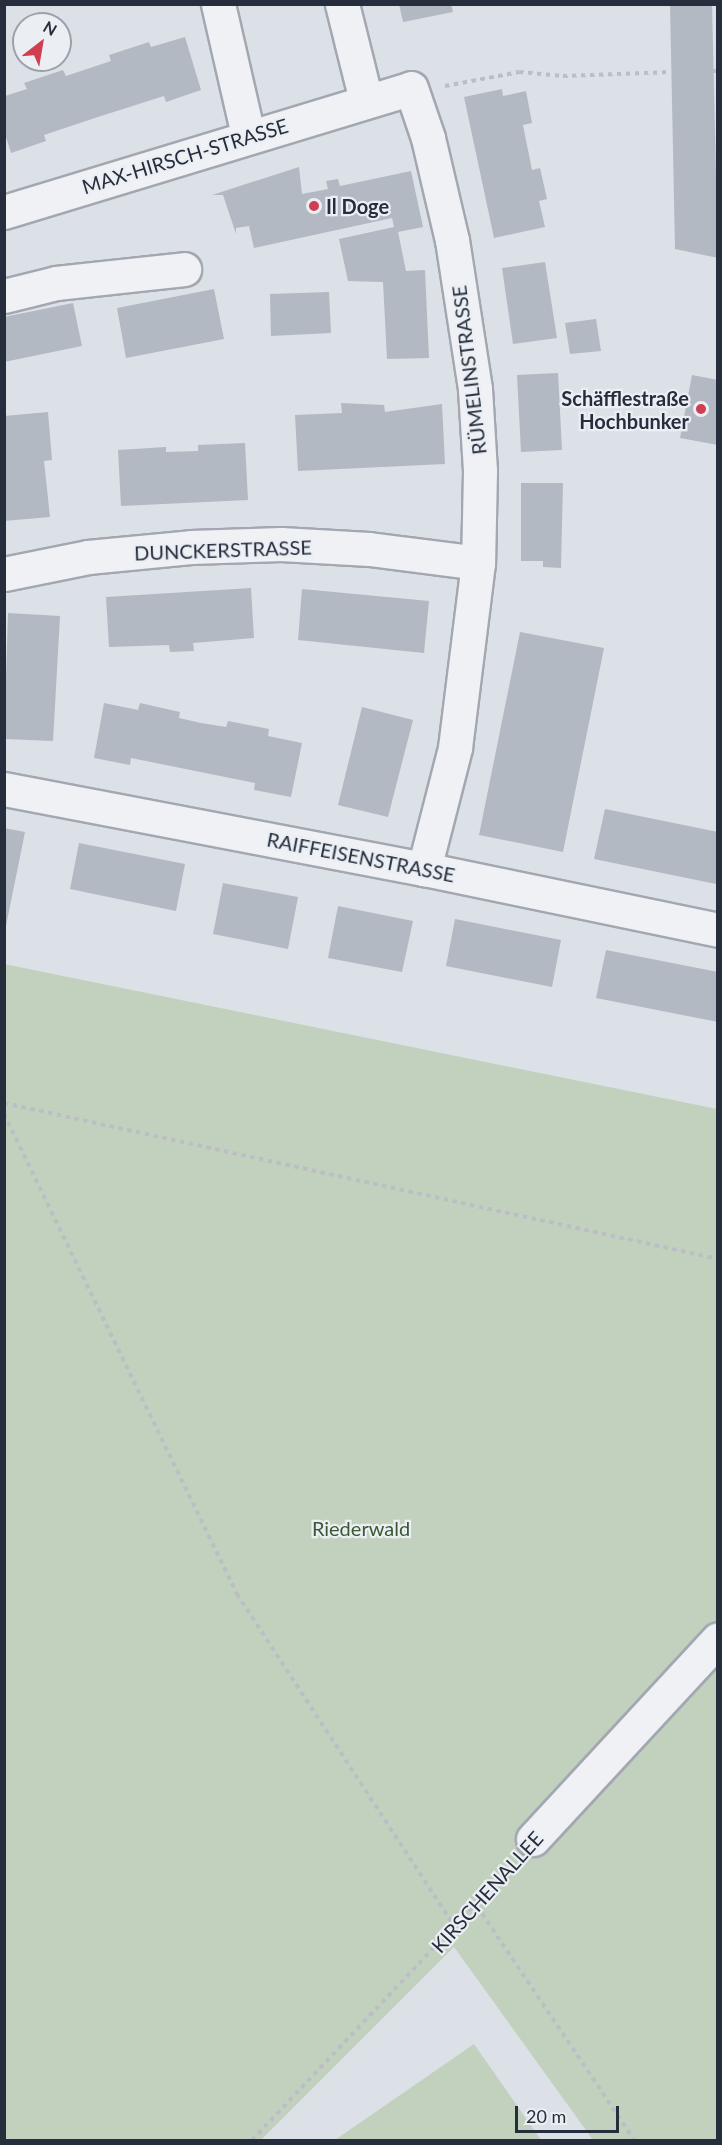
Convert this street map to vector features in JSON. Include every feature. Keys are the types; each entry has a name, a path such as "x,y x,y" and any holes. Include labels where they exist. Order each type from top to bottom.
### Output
{"street":[{"path":"218,4 248,135"},
{"path":"342,4 366,100 411,88"},
{"name":"RÜMELINSTRASSE","path":"411,88 428,138 452,240 475,389 480,471 478,563 455,748 424,869"},
{"name":"MAX-HIRSCH-STRASSE","path":"4,212 366,100"},
{"path":"4,296 56,283 184,269"},
{"name":"DUNCKERSTRASSE","path":"4,574 88,557 191,547 281,544 369,549 478,563"},
{"name":"RAIFFEISENSTRASSE","path":"4,789 424,869 717,930"},
{"name":"KIRSCHENALLEE","path":"533,1839 717,1639"}],"path":[{"path":"411,88 446,86 519,72 563,76 671,72"},
{"path":"4,1103 717,1259"},
{"path":"4,1114 237,1594 456,1929"},
{"name":"KIRSCHENALLEE","path":"252,2140 456,1929 533,1839"},
{"path":"477,1906 634,2140"}],"green space":[{"name":"Riederwald","path":"4,964 717,1109 717,2140 593,2140 454,1947 261,2140 5,2140"},
{"path":"474,2044 541,2140 335,2140"}],"building":[{"path":"399,4 451,4 453,12 403,22"},
{"path":"670,4 712,4 718,258 675,249"},
{"path":"185,37 201,90 166,102 164,96 98,117 44,135 46,141 11,153 5,134 5,96 27,89 24,83 57,72 64,72 66,76 111,61 109,55 149,42 151,47"},
{"path":"502,89 503,96 526,91 532,123 523,125 532,170 540,168 547,199 539,201 545,227 494,238 464,97"},
{"path":"299,167 302,194 328,189 326,181 338,179 340,186 411,171 423,227 398,232 406,271 425,270 429,358 387,359 383,282 348,281 339,239 394,227 392,218 254,248 249,226 236,228 236,234 223,195 212,195"},
{"path":"545,262 557,338 513,344 502,268"},
{"path":"214,289 224,339 126,358 117,308"},
{"path":"329,292 331,333 271,336 270,294"},
{"path":"73,303 82,346 4,362 4,317"},
{"path":"596,319 601,351 570,354 565,323"},
{"path":"558,373 562,450 521,452 517,375"},
{"name":"Schäfflestraße Hochbunker","path":"692,375 718,380 718,445 680,438"},
{"path":"341,403 384,405 385,412 442,404 445,464 298,471 295,415 342,413"},
{"path":"48,412 52,460 44,461 50,517 4,521 4,416"},
{"path":"245,443 248,500 121,506 118,450 166,447 166,452 198,451 198,445"},
{"path":"521,483 563,483 561,568 543,567 543,561 521,561"},
{"path":"251,588 254,638 193,643 194,651 170,652 169,645 109,647 106,597"},
{"path":"302,589 429,601 424,653 298,640"},
{"path":"8,613 60,616 53,741 4,739"},
{"path":"520,632 604,648 563,852 479,835"},
{"path":"104,703 138,710 140,703 180,712 179,718 201,723 226,727 228,721 269,729 268,736 302,743 291,797 254,790 255,783 131,758 130,765 94,758"},
{"path":"362,707 413,720 388,817 338,805"},
{"path":"605,809 718,832 716,884 594,859"},
{"path":"4,828 25,832 6,926 4,926"},
{"path":"79,843 185,864 176,911 70,889"},
{"path":"223,883 298,897 288,949 213,934"},
{"path":"338,906 413,921 402,972 328,958"},
{"path":"455,919 561,940 552,987 446,966"},
{"path":"606,950 718,972 718,1022 596,998"}],"place":[{"name":"Il Doge","path":"314,206"},
{"name":"Schäfflestraße Hochbunker","path":"701,409"}]}
